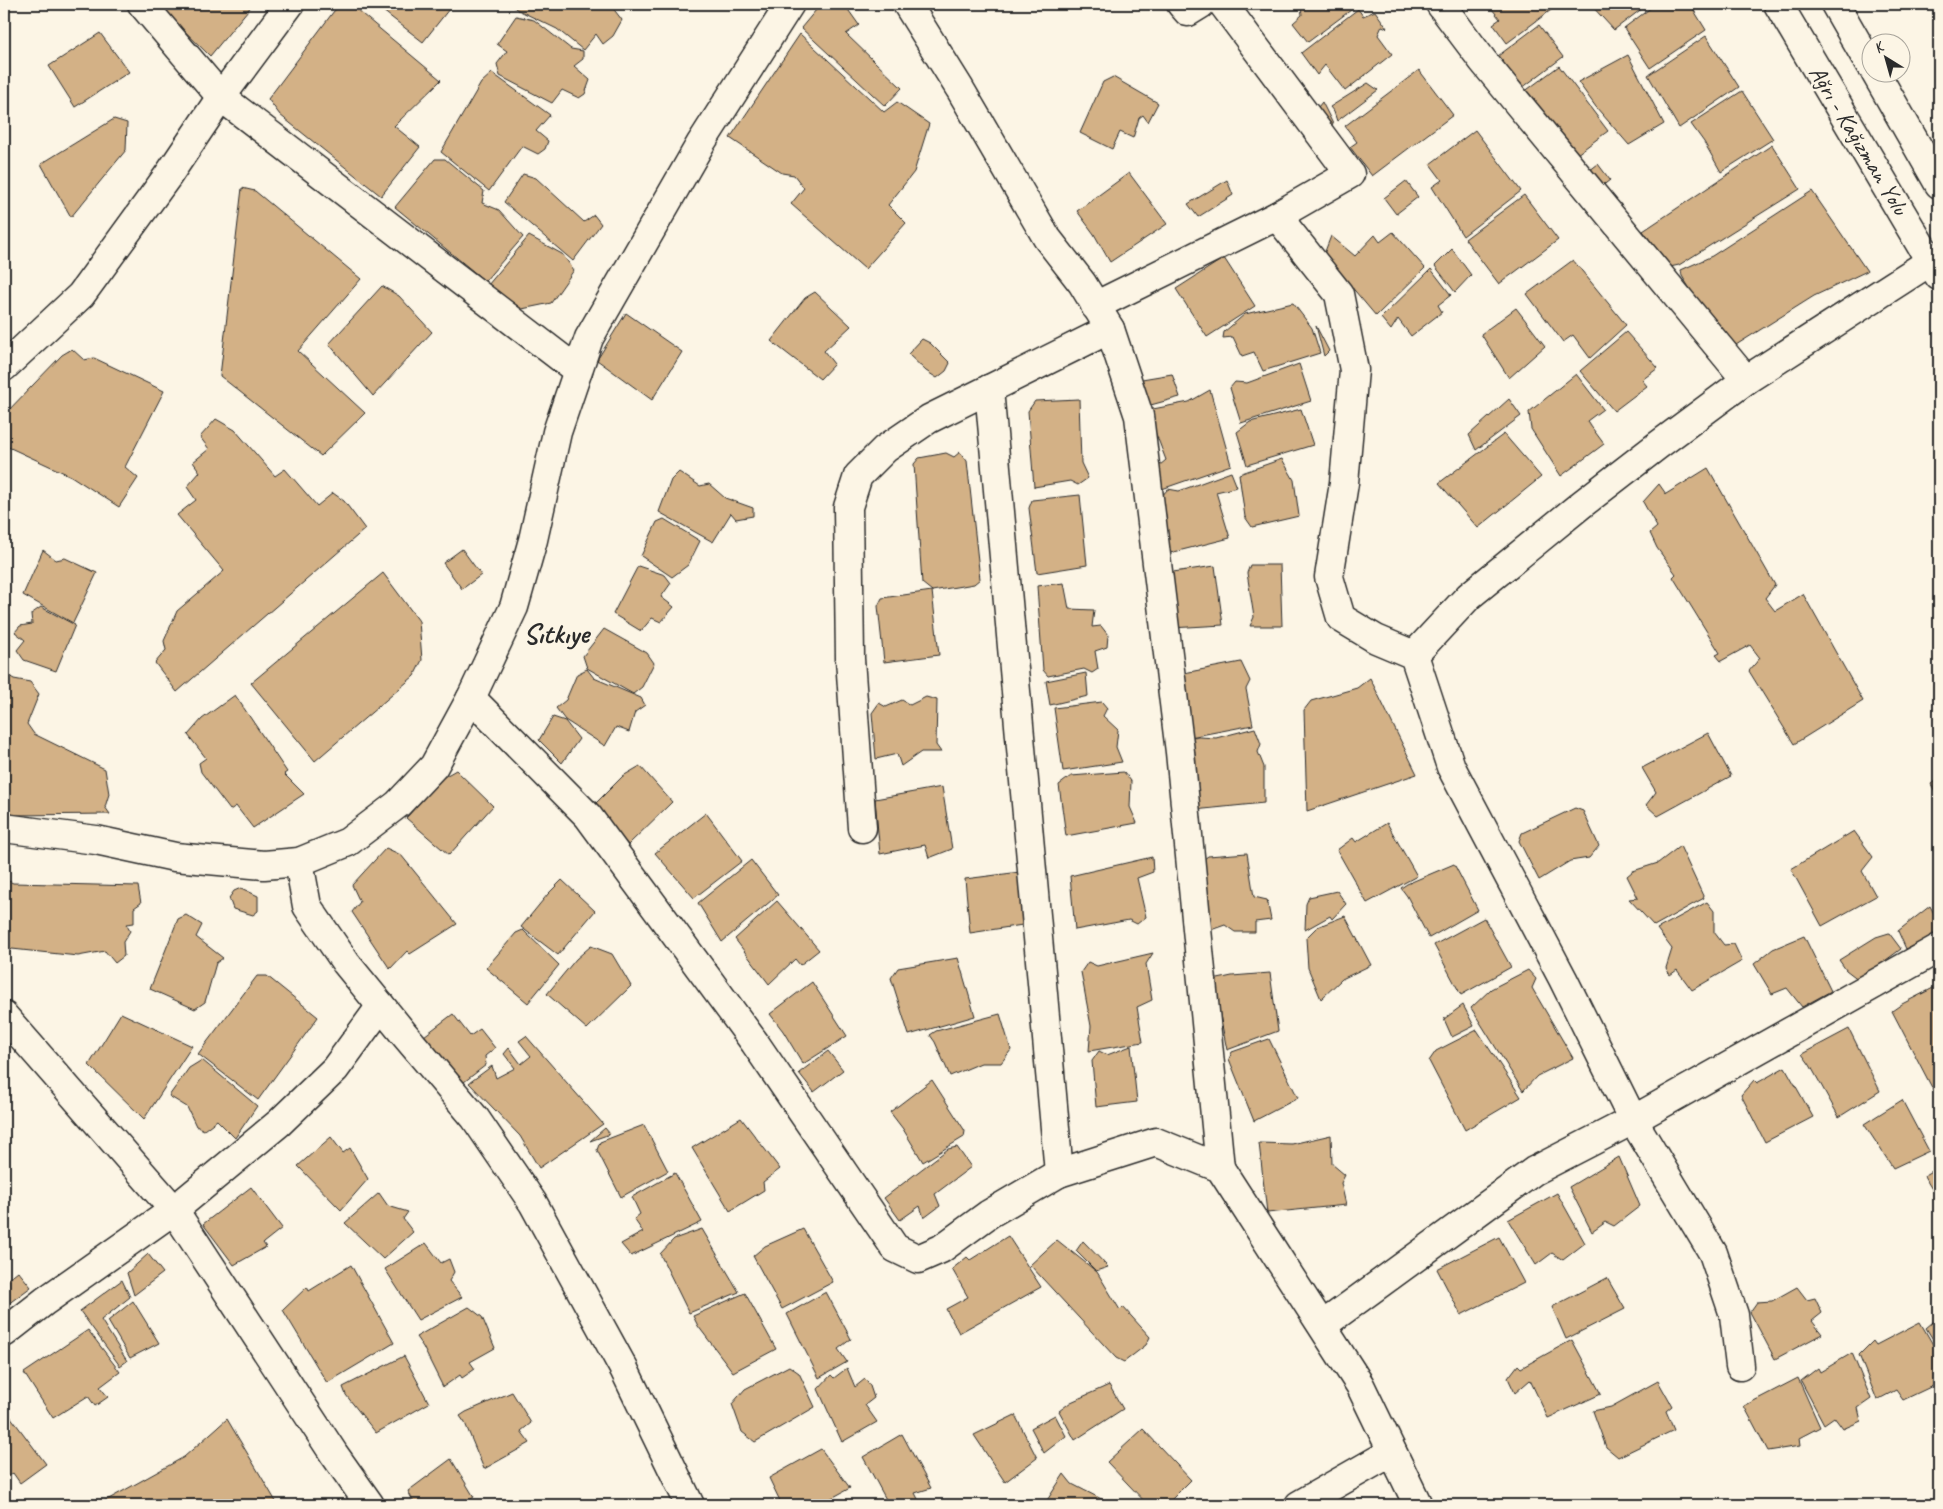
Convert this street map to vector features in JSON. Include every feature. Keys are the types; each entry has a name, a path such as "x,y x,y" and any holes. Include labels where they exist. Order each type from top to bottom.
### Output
{"street":[{"path":"142,4 220,97 578,371"},
{"path":"4,367 81,295 167,177 220,97 290,4"},
{"path":"4,828 96,840 175,857 264,865 299,862 348,842 398,804 434,766 471,698 514,607 533,540 557,432 589,338 701,143 790,4"},
{"path":"907,4 960,89 1047,238 1082,284 1110,330 1139,416 1180,752 1220,1168 1360,1385 1418,1505"},
{"path":"1181,4 1188,12 1201,4"},
{"path":"1095,306 1277,216 1350,174 1224,4"},
{"path":"1440,4 1483,61 1746,380"},
{"name":"Ağrı - Kağızman Yolu","path":"1778,4 1935,269"},
{"name":"Ağrı - Kağızman Yolu","path":"1835,4 1860,48"},
{"name":"Ağrı - Kağızman Yolu","path":"1881,82 1939,184"},
{"path":"1277,216 1339,294 1354,370 1344,483 1329,577 1341,618 1376,639 1414,655 1451,767 1563,978 1633,1120 1714,1253 1734,1315 1740,1366"},
{"path":"1414,655 1469,596 1589,498 1746,380 1935,269"},
{"path":"862,828 850,659 848,507 858,476 884,449 929,419 1110,330"},
{"path":"989,389 1059,1173"},
{"path":"471,698 588,816 755,1043 895,1248 918,1259 941,1249 989,1214 1059,1173 1156,1142 1220,1168"},
{"path":"299,862 307,906 346,963 476,1118 533,1203 624,1369 690,1505"},
{"path":"1323,1326 1534,1171 1633,1120 1939,948"},
{"path":"4,1333 45,1301 174,1210 279,1123 335,1069 382,1006"},
{"path":"4,1016 174,1210 370,1505"},
{"path":"1299,1505 1392,1452"}],"building":[{"path":"157,4 253,4 210,56"},
{"path":"342,4 350,4 441,80 394,126 420,147 381,196 280,115 268,99 334,11"},
{"path":"380,4 453,4 423,42 378,7"},
{"path":"512,4 613,4 612,7 622,20 613,36 603,44 596,34 583,50 557,29 516,9"},
{"path":"821,4 844,4 859,25 846,34 902,88 885,106 801,28"},
{"path":"1299,4 1359,4 1308,42 1293,23 1302,15"},
{"path":"1488,4 1559,4 1507,43 1493,24 1500,19"},
{"path":"1590,4 1648,4 1614,30"},
{"path":"1656,4 1690,4 1706,30 1650,68 1624,28"},
{"path":"1358,9 1363,16 1375,11 1387,28 1382,26 1378,35 1392,54 1345,91 1325,65 1317,75 1301,53"},
{"path":"516,16 534,20 571,49 583,51 583,59 574,66 590,80 585,94 579,98 562,90 552,103 500,76 497,64 507,51 497,44"},
{"path":"1539,25 1563,57 1518,91 1494,59"},
{"path":"100,33 129,72 75,107 49,66"},
{"path":"800,34 884,112 897,102 929,124 914,172 888,205 906,223 865,269 791,204 804,188 794,175 782,173 730,138"},
{"path":"1706,36 1739,87 1679,128 1648,75"},
{"path":"1628,55 1664,124 1629,145 1596,107 1578,82"},
{"path":"1559,66 1608,131 1569,160 1520,95"},
{"path":"1419,70 1453,115 1372,176 1350,147 1357,142 1345,126"},
{"path":"492,73 550,115 536,131 548,141 545,149 538,154 522,146 489,191 441,152 481,83"},
{"path":"1113,77 1158,103 1148,122 1143,115 1139,118 1133,138 1120,132 1112,149 1080,133 1103,82"},
{"path":"1368,83 1378,90 1337,121 1330,107"},
{"path":"1742,91 1773,139 1721,172 1691,124"},
{"path":"1322,102 1333,124 1323,131 1314,112"},
{"path":"114,119 127,123 126,150 71,217 41,164"},
{"path":"1475,130 1521,191 1463,236 1432,187 1442,180 1430,164"},
{"path":"1772,145 1800,189 1679,265 1670,267 1643,231"},
{"path":"435,159 445,159 484,191 482,203 499,210 523,237 485,281 395,207"},
{"path":"1598,164 1610,180 1597,190 1585,174"},
{"path":"1129,173 1167,224 1110,262 1094,234 1077,211"},
{"path":"523,174 536,178 584,222 594,215 601,224 573,261 504,202"},
{"path":"1227,180 1233,195 1198,217 1188,204"},
{"path":"1406,181 1418,197 1396,214 1384,198"},
{"path":"242,188 255,191 361,279 298,351 365,413 321,456 220,376"},
{"path":"1812,191 1867,271 1814,296 1728,350 1682,276 1681,270 1712,256"},
{"path":"1524,195 1558,240 1499,284 1465,239"},
{"path":"1393,232 1425,268 1376,316 1324,254 1331,236 1355,256 1375,235 1380,242"},
{"path":"529,236 562,254 574,270 551,303 522,309 488,285"},
{"path":"1452,249 1471,275 1455,292 1435,266"},
{"path":"1224,258 1255,306 1207,337 1176,289"},
{"path":"1573,260 1626,325 1590,358 1573,335 1563,342 1527,294"},
{"path":"1431,269 1451,295 1438,305 1442,312 1411,336 1398,319 1391,330 1381,318"},
{"path":"382,286 399,296 432,332 373,396 329,344"},
{"path":"815,292 851,326 824,351 834,364 820,379 771,341 805,298"},
{"path":"1293,303 1312,328 1320,353 1263,371 1254,352 1242,356 1233,337 1223,338 1224,332 1245,314"},
{"path":"1516,308 1545,346 1509,378 1481,334"},
{"path":"626,313 682,352 652,400 597,360"},
{"path":"1316,326 1329,351 1324,356"},
{"path":"1626,332 1658,368 1642,380 1647,386 1614,411 1580,371"},
{"path":"922,339 930,343 950,363 946,371 937,378 926,371 908,354"},
{"path":"72,349 84,360 94,358 164,391 125,467 138,478 119,507 71,476 4,445 4,415 62,355"},
{"path":"1299,364 1311,401 1241,423 1230,388 1235,382 1247,383"},
{"path":"1172,374 1180,397 1147,406 1142,379"},
{"path":"1576,374 1603,409 1587,421 1604,444 1561,476 1531,429 1529,412"},
{"path":"1210,390 1231,465 1159,490 1154,470 1166,460 1147,413 1153,409 1189,402"},
{"path":"1079,399 1081,463 1088,478 1078,485 1070,481 1034,487 1028,411 1035,401"},
{"path":"1509,399 1521,416 1476,450 1469,435"},
{"path":"1301,409 1313,445 1247,465 1237,432 1250,422"},
{"path":"216,419 235,430 275,476 285,469 317,506 333,493 344,501 365,529 177,692 155,663 166,650 164,641 177,611 224,571 177,515 196,500 187,487 200,472 193,462 209,449 200,437"},
{"path":"1504,434 1541,477 1478,528 1439,483"},
{"path":"960,452 967,461 980,579 974,584 932,591 922,583 914,464 919,458 946,453 954,457"},
{"path":"1282,459 1294,480 1299,516 1252,527 1245,517 1239,474"},
{"path":"1708,468 1775,585 1765,598 1775,611 1803,594 1863,701 1794,744 1749,671 1760,658 1750,645 1721,661 1716,655 1720,653 1673,577 1676,574 1657,548 1650,533 1657,527 1643,502 1659,484 1666,494"},
{"path":"679,472 700,486 709,484 725,498 753,508 753,516 736,519 731,513 713,542 659,512 671,480"},
{"path":"1231,472 1237,487 1216,492 1230,538 1170,553 1160,498 1168,489 1179,491"},
{"path":"1080,495 1087,565 1037,573 1029,508 1032,500"},
{"path":"664,519 700,541 688,565 672,577 641,556 657,522"},
{"path":"462,549 481,575 462,589 443,563"},
{"path":"43,550 56,560 65,558 97,573 73,623 23,595"},
{"path":"1250,565 1280,565 1282,626 1250,626 1254,617 1247,573"},
{"path":"638,566 665,575 671,583 661,597 674,607 661,622 652,618 641,631 613,614"},
{"path":"1215,566 1223,625 1171,628 1166,582 1173,572"},
{"path":"383,573 419,621 422,660 414,676 315,761 251,683"},
{"path":"1064,583 1069,609 1094,610 1092,627 1101,626 1108,635 1107,647 1095,651 1098,669 1092,673 1084,669 1048,676 1043,670 1037,586"},
{"path":"932,591 939,655 884,662 878,606 882,598"},
{"path":"41,607 75,625 56,671 24,660 17,650 25,640 15,632 20,626 32,624 31,614"},
{"path":"604,629 647,653 654,663 642,687 633,694 587,668 583,656"},
{"path":"1241,662 1250,681 1246,689 1253,725 1190,737 1184,673"},
{"path":"587,669 594,678 641,698 645,705 635,712 629,732 616,727 605,746 565,720 556,708 566,700 577,674"},
{"path":"4,673 14,679 30,682 39,694 27,724 34,734 105,769 109,794 105,807 110,814 14,815 4,810"},
{"path":"1086,673 1088,696 1050,705 1046,681"},
{"path":"1370,678 1417,774 1307,811 1304,710 1311,701 1357,688"},
{"path":"235,695 287,772 284,774 304,794 253,828 236,806 230,810 201,772 199,763 206,758 188,735 202,719"},
{"path":"926,697 937,700 936,745 941,752 921,752 901,766 897,754 876,759 872,713 879,703 886,707 902,700 910,705"},
{"path":"1102,702 1107,708 1103,716 1118,730 1116,747 1122,762 1063,771 1054,708"},
{"path":"553,717 565,721 579,739 562,763 539,740"},
{"path":"1255,728 1261,744 1258,752 1264,767 1264,803 1194,810 1184,736 1216,738"},
{"path":"1708,733 1731,776 1658,816 1646,805 1656,792 1642,768"},
{"path":"640,766 672,802 628,845 594,805 623,776"},
{"path":"456,770 493,806 449,855 406,818 442,778"},
{"path":"1124,772 1131,781 1130,807 1137,823 1066,836 1059,785 1071,776"},
{"path":"1939,778 1939,799 1931,784"},
{"path":"942,787 952,849 929,858 925,845 880,854 875,799"},
{"path":"1575,808 1583,811 1599,846 1589,858 1570,861 1539,880 1519,841 1522,833"},
{"path":"706,813 742,861 694,898 655,853"},
{"path":"1387,823 1417,876 1367,903 1337,850 1353,838 1356,842"},
{"path":"1854,831 1873,857 1862,871 1876,896 1822,926 1791,869"},
{"path":"1680,846 1704,898 1654,926 1629,899 1638,898 1627,876 1633,871 1658,863"},
{"path":"386,848 401,855 457,924 410,954 407,951 390,969 352,912 360,902 352,885"},
{"path":"1247,853 1254,897 1267,900 1271,920 1255,922 1255,932 1235,932 1225,925 1208,931 1199,863 1208,856"},
{"path":"1152,857 1153,872 1137,878 1146,917 1137,924 1129,920 1075,930 1070,876"},
{"path":"751,860 778,895 722,942 698,903"},
{"path":"1454,864 1478,910 1429,938 1401,888"},
{"path":"1020,872 1029,924 970,933 965,879"},
{"path":"4,879 13,883 138,886 141,903 134,908 134,923 126,924 130,931 123,942 124,956 115,963 105,951 78,956 12,949 4,957"},
{"path":"562,880 595,911 558,955 521,927"},
{"path":"241,888 258,896 258,911 253,915 233,909 229,898 234,891"},
{"path":"1337,891 1346,904 1332,919 1330,916 1305,930 1306,904 1309,897"},
{"path":"777,901 819,950 800,965 795,959 769,984 735,939"},
{"path":"1707,902 1714,911 1714,932 1724,945 1734,944 1742,961 1692,990 1677,970 1670,975 1666,968 1672,949 1657,929"},
{"path":"1930,906 1939,923 1939,933 1906,949 1898,931"},
{"path":"186,915 202,925 196,937 223,958 216,963 205,1002 195,1009 150,989 178,919"},
{"path":"1345,916 1371,965 1342,979 1321,999 1308,968 1306,938 1317,927"},
{"path":"1484,918 1511,967 1461,995 1434,945"},
{"path":"523,930 559,965 528,1003 486,968 516,933"},
{"path":"1889,933 1901,949 1859,980 1846,970 1839,960 1876,937"},
{"path":"1804,936 1831,991 1802,1007 1787,988 1772,994 1754,964 1773,949"},
{"path":"591,946 612,954 631,986 587,1029 547,994 576,959"},
{"path":"1153,953 1146,964 1152,1000 1137,1007 1143,1042 1089,1051 1091,1026 1081,972 1088,962 1097,966"},
{"path":"958,958 975,1016 909,1035 891,978 898,968"},
{"path":"1528,970 1536,979 1532,988 1573,1058 1537,1076 1523,1091 1471,1008 1491,989"},
{"path":"1270,973 1278,1031 1227,1050 1213,980 1232,976"},
{"path":"257,976 267,976 318,1017 258,1100 198,1054"},
{"path":"812,982 847,1036 803,1064 770,1014"},
{"path":"1939,985 1939,1101 1892,1011"},
{"path":"1463,1005 1474,1026 1452,1037 1444,1019"},
{"path":"121,1013 192,1046 144,1119 89,1065"},
{"path":"453,1014 470,1036 480,1029 495,1048 485,1056 486,1065 464,1082 424,1036"},
{"path":"1000,1014 1011,1050 1001,1063 981,1063 950,1076 930,1035 936,1031"},
{"path":"1849,1029 1880,1091 1839,1117 1802,1054"},
{"path":"1477,1030 1521,1097 1465,1130 1429,1061 1436,1051"},
{"path":"526,1036 603,1124 539,1168 520,1136 469,1083 492,1066 496,1078 515,1068 504,1054 509,1048 521,1064 531,1056 519,1041"},
{"path":"1269,1039 1298,1098 1254,1121 1229,1059 1232,1052"},
{"path":"1131,1046 1137,1102 1096,1107 1092,1061 1099,1051 1107,1055"},
{"path":"828,1051 843,1070 814,1092 799,1073"},
{"path":"202,1060 257,1106 235,1138 217,1120 204,1130 196,1126 187,1107 169,1096 189,1068"},
{"path":"1785,1067 1813,1117 1765,1142 1741,1095 1754,1080 1757,1083"},
{"path":"932,1080 965,1131 964,1137 923,1162 890,1112"},
{"path":"1902,1100 1929,1151 1893,1168 1864,1124"},
{"path":"741,1118 780,1169 763,1182 764,1190 730,1211 692,1148"},
{"path":"644,1125 668,1171 621,1197 597,1150 600,1142"},
{"path":"605,1128 610,1134 590,1141"},
{"path":"1331,1135 1332,1164 1345,1175 1341,1183 1346,1205 1267,1213 1259,1143 1292,1144"},
{"path":"331,1137 343,1153 350,1148 368,1179 341,1210 298,1166"},
{"path":"957,1147 971,1167 935,1194 940,1206 924,1218 920,1206 900,1220 884,1198 948,1149"},
{"path":"1619,1157 1640,1206 1614,1226 1606,1222 1592,1232 1569,1187"},
{"path":"1939,1167 1939,1201 1924,1176"},
{"path":"675,1173 702,1222 631,1256 621,1244 643,1232 634,1219 640,1214 632,1197"},
{"path":"251,1187 282,1228 263,1243 266,1247 234,1265 203,1224"},
{"path":"379,1193 388,1206 408,1212 403,1219 413,1232 383,1259 345,1223"},
{"path":"1557,1193 1585,1243 1563,1260 1552,1253 1536,1265 1508,1220"},
{"path":"702,1229 739,1292 689,1313 660,1254 674,1239"},
{"path":"803,1229 833,1282 782,1309 753,1256 765,1246"},
{"path":"1008,1236 1041,1287 959,1333 946,1309 968,1297 952,1269 967,1257 970,1260"},
{"path":"1499,1237 1524,1283 1461,1315 1437,1269"},
{"path":"1057,1240 1097,1272 1120,1310 1123,1307 1150,1337 1146,1345 1124,1362 1116,1358 1030,1265"},
{"path":"1083,1241 1108,1267 1096,1271 1076,1251"},
{"path":"426,1243 441,1263 449,1259 454,1272 449,1281 462,1297 418,1320 385,1269"},
{"path":"148,1254 163,1273 134,1295 127,1273"},
{"path":"351,1265 394,1343 327,1383 283,1310 307,1287 309,1291"},
{"path":"18,1271 31,1287 4,1307 4,1282"},
{"path":"1607,1278 1625,1309 1566,1339 1552,1307"},
{"path":"122,1280 130,1297 101,1320 127,1361 120,1366 80,1311"},
{"path":"1797,1287 1807,1300 1815,1298 1822,1313 1812,1321 1822,1334 1775,1359 1750,1312 1757,1302 1772,1301"},
{"path":"826,1292 851,1339 838,1349 847,1362 819,1378 787,1314"},
{"path":"745,1293 776,1349 733,1372 698,1326 693,1316"},
{"path":"133,1301 159,1343 130,1358 108,1321"},
{"path":"469,1307 482,1317 495,1348 470,1362 475,1369 462,1378 460,1375 443,1387 416,1337"},
{"path":"1939,1317 1939,1349 1926,1328"},
{"path":"1920,1322 1939,1355 1939,1383 1903,1400 1896,1390 1877,1400 1859,1355 1873,1341 1876,1345"},
{"path":"88,1330 120,1372 100,1387 108,1397 95,1406 88,1396 53,1418 24,1373"},
{"path":"1572,1340 1601,1394 1548,1418 1530,1380 1515,1393 1508,1378 1518,1365 1521,1368"},
{"path":"1852,1353 1871,1399 1858,1408 1861,1421 1843,1429 1834,1417 1824,1424 1801,1381 1818,1368 1820,1372"},
{"path":"404,1356 429,1403 376,1433 346,1395 343,1387"},
{"path":"789,1366 799,1373 815,1407 755,1442 742,1432 732,1404 745,1389"},
{"path":"847,1368 855,1387 865,1379 870,1386 874,1398 865,1405 877,1422 842,1442 818,1389 831,1375 834,1378"},
{"path":"1798,1378 1820,1427 1799,1438 1800,1446 1768,1451 1744,1406"},
{"path":"1658,1381 1672,1406 1666,1411 1674,1430 1618,1457 1606,1447 1593,1411 1611,1407"},
{"path":"1109,1385 1123,1409 1075,1440 1059,1411 1071,1402"},
{"path":"512,1392 531,1423 521,1431 530,1443 484,1469 465,1423 460,1416"},
{"path":"4,1408 46,1464 20,1483 13,1473 4,1480"},
{"path":"1015,1415 1037,1458 1005,1482 974,1435"},
{"path":"1055,1415 1066,1436 1044,1453 1031,1428"},
{"path":"227,1419 278,1505 98,1505 184,1457"},
{"path":"1143,1429 1191,1480 1166,1505 1148,1505 1107,1462"},
{"path":"902,1434 931,1488 915,1493 921,1505 889,1505 863,1457"},
{"path":"821,1449 850,1488 819,1505 782,1505 769,1478"},
{"path":"451,1459 474,1497 463,1505 415,1505 408,1491"},
{"path":"1064,1474 1072,1484 1113,1505 1044,1505"}],"district":[{"name":"Sıtkıye","path":"556,633"}]}
